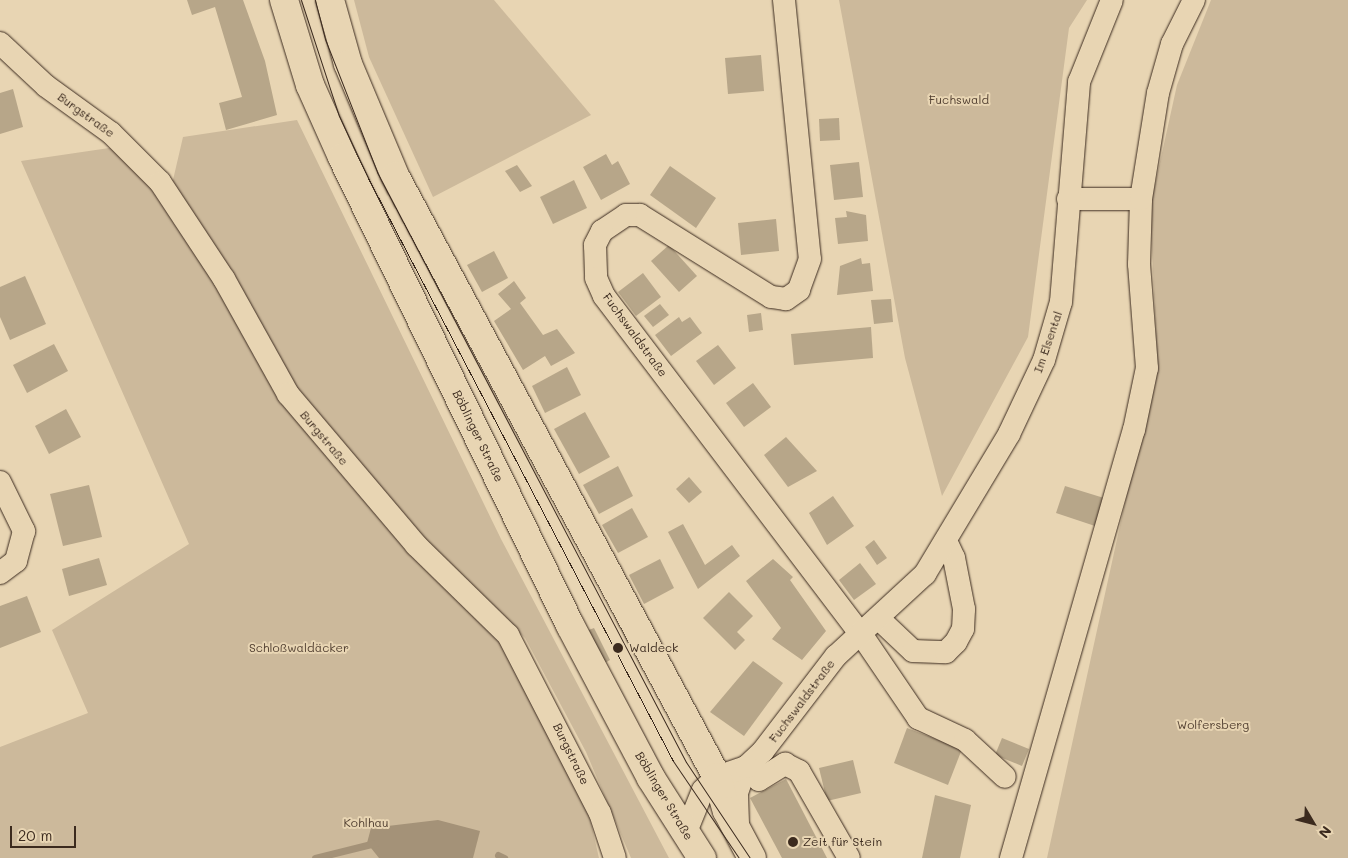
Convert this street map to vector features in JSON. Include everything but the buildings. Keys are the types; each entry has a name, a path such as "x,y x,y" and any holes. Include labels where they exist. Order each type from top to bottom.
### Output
{"main road":[{"name":"Böblinger Straße","path":"284,0 310,85 342,157 570,625 651,778 702,858"},
{"path":"330,0 348,64 395,176 727,785 746,847"}],"street":[{"name":"Fuchswaldstraße","path":"746,767 836,656 861,634 604,296 593,261 602,231 626,215 640,215 771,297 786,299 799,290 810,259 784,0"},
{"name":"Im Elsental","path":"861,634 924,574 947,543 1009,434 1044,360 1061,302 1079,82 1112,0"},
{"path":"1011,858 1117,485 1147,368 1139,264 1140,199 1158,93 1172,44 1194,0"},
{"name":"Burgstraße","path":"0,42 46,86 111,132 160,182 224,279 288,394 416,545 508,635 600,813 615,858"},
{"path":"1068,199 1140,199"},
{"path":"0,482 24,531 16,561 0,573"},
{"path":"878,618 913,651 946,652 956,642 963,629 964,609 954,558 947,543"},
{"path":"861,634 918,718 965,740 1005,777"},
{"path":"686,832 696,799 727,785 746,767 759,780 785,764 800,771 849,858"}],"green space":[{"path":"354,0 494,0 591,115 433,197 369,57"},
{"name":"Fuchswald","path":"839,0 1087,0 1069,28 1028,337 942,496 905,358"},
{"name":"Wolfersberg","path":"1211,0 1348,0 1348,858 1047,858 1157,357 1150,207 1177,85"},
{"path":"297,120 501,539 669,858 631,858 586,752 525,638 421,538 498,639 585,797 599,858 0,858 0,747 88,713 52,630 189,544 21,161 116,147 173,180 183,137"}],"shaded area":[{"path":"438,820 480,831 473,858 379,858 367,843 371,828"}],"waterway":[{"path":"315,858 375,843"},
{"path":"498,855 504,858"}],"tram line":[{"path":"301,0 339,116 368,178 673,761 739,858"},
{"path":"315,0 325,39 377,172 686,762 750,858"}],"place":[{"name":"Waldeck","path":"618,648"},
{"name":"Zeit für Stein","path":"793,842"}],"park label":[{"name":"Schloßwaldäcker","path":"299,648"},
{"name":"Kohlhau","path":"366,823"}]}
